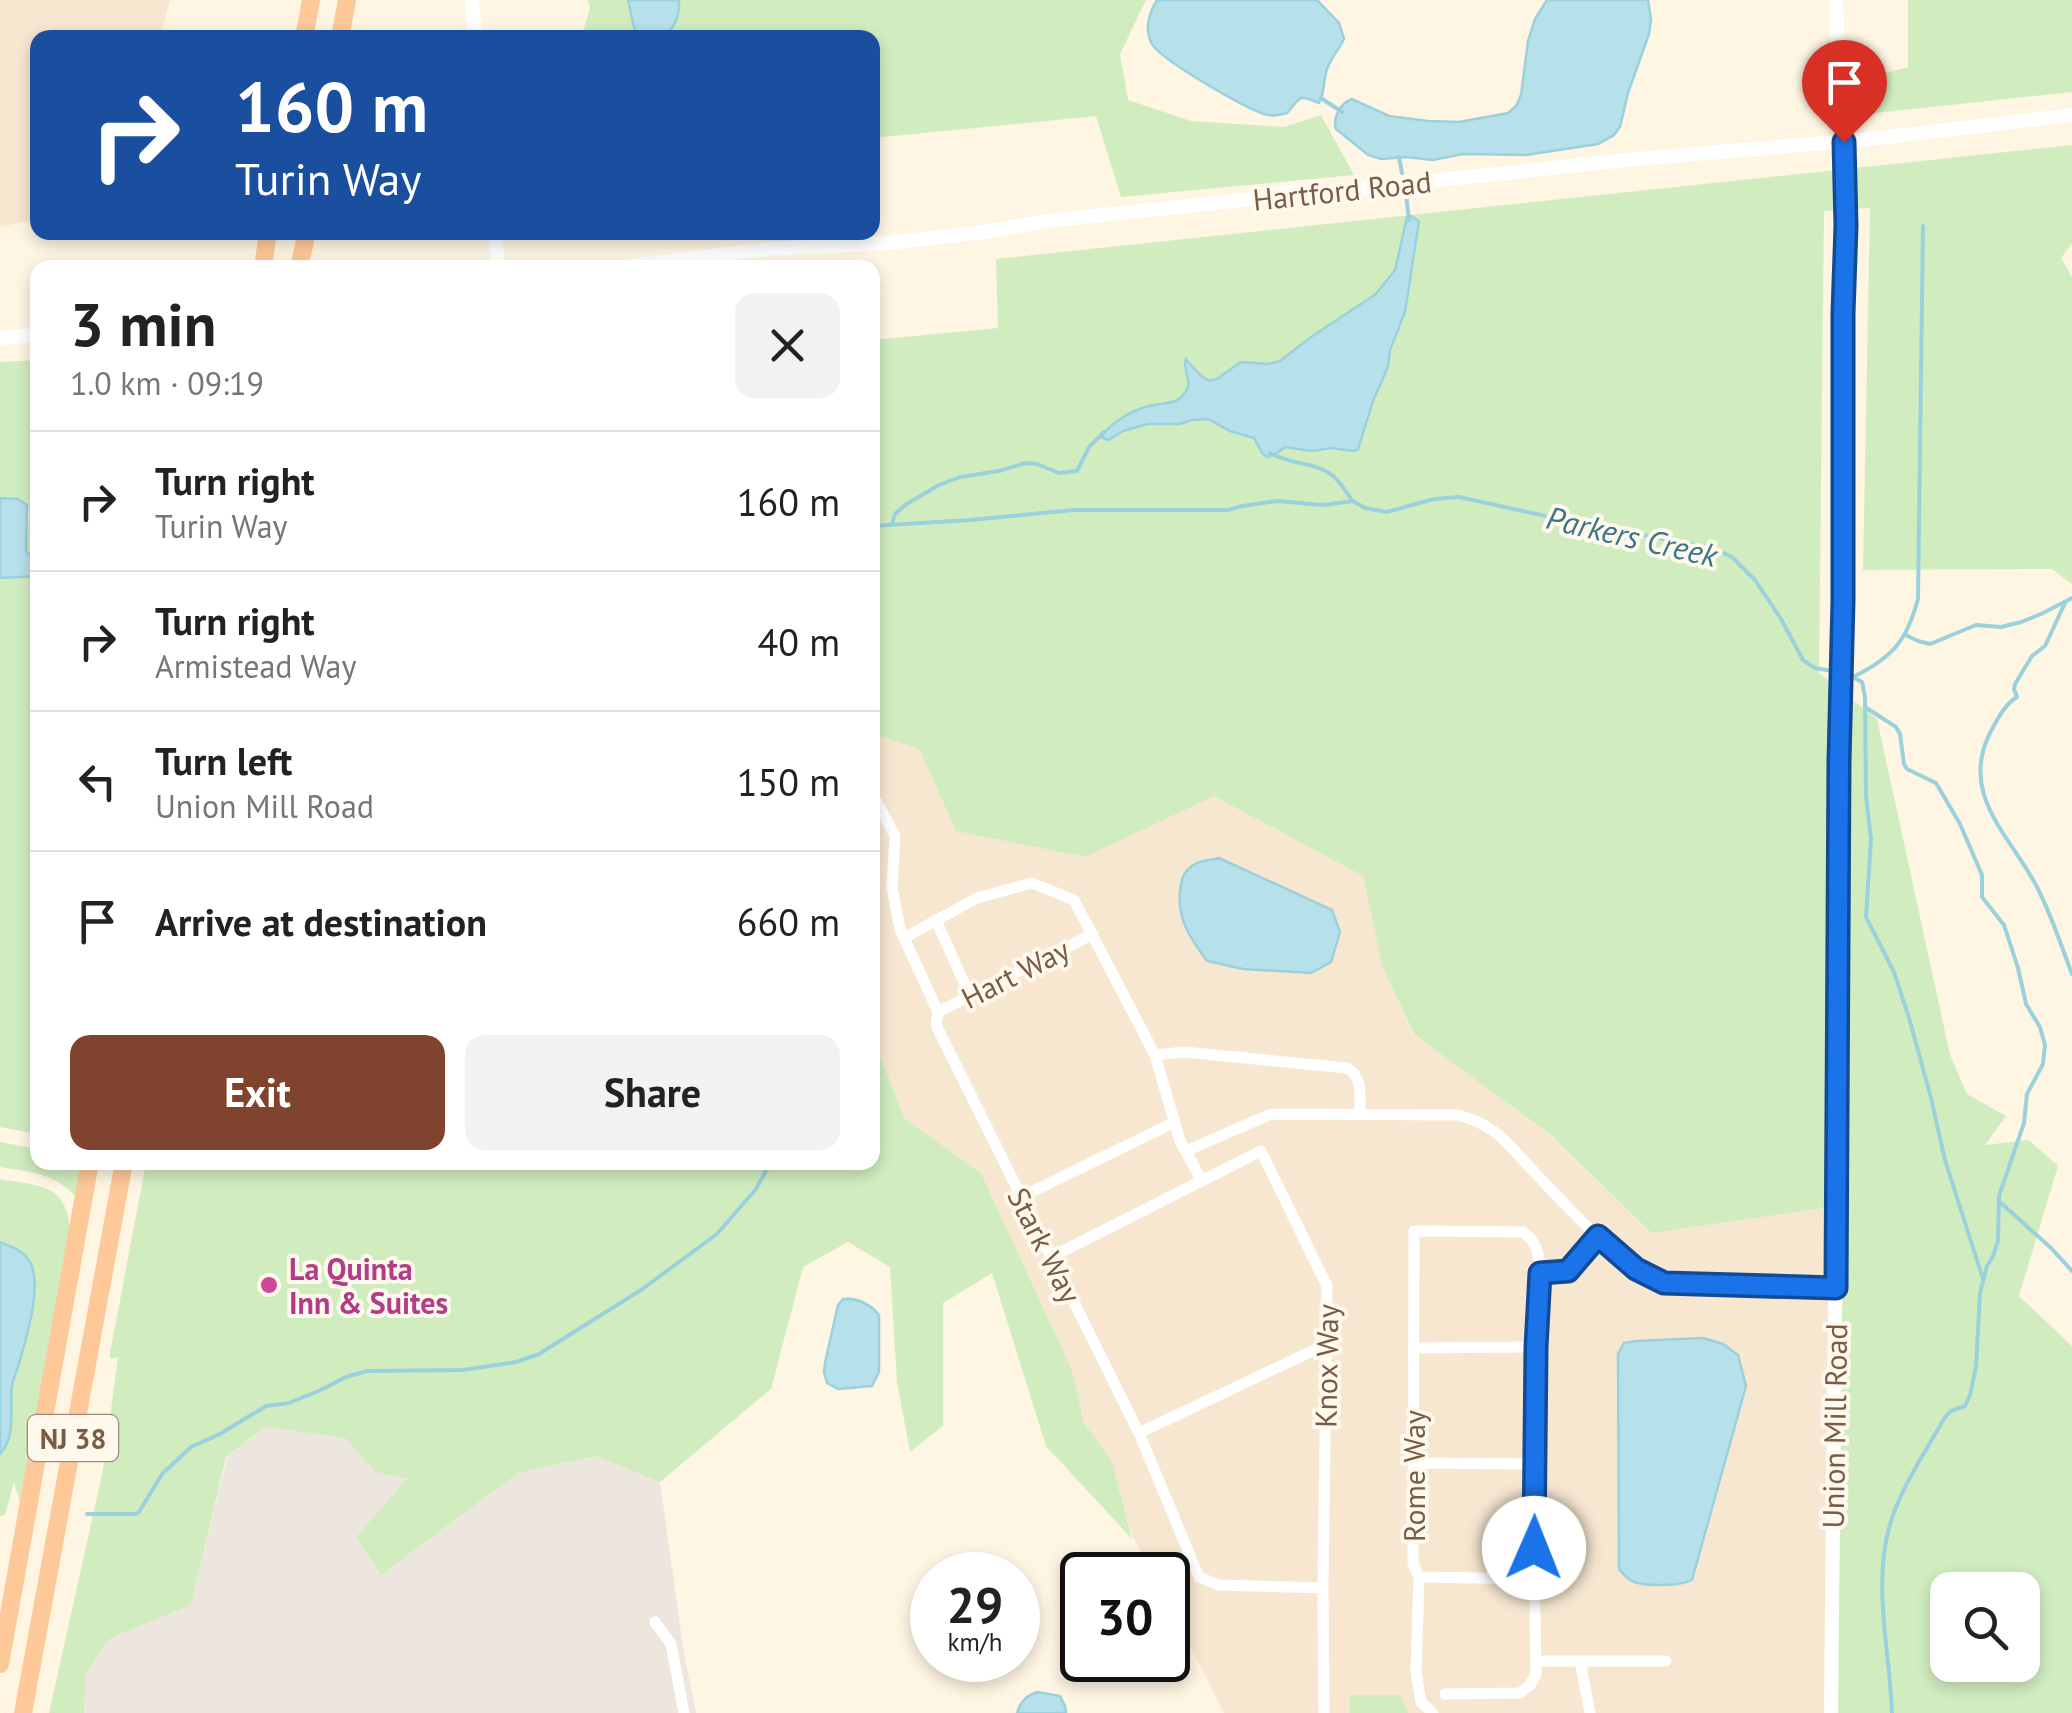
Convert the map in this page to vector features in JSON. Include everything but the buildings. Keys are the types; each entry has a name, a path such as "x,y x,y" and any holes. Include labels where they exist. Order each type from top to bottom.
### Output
{"highway":[{"path":"305,30 311,0"},
{"path":"341,30 347,0"},
{"name":"NJ 38","path":"0,1664 89,1170"},
{"name":"NJ 38","path":"23,1713 123,1170"}],"street":[{"path":"472,0 474,30"},
{"name":"Union Mill Road","path":"1831,1713 1846,268 1836,0"},
{"name":"Hartford Road","path":"678,260 984,232 1295,191 1327,192 1844,142 2072,115"},
{"path":"0,338 30,336"},
{"name":"Stark Way","path":"880,808 895,836 892,886 900,928 938,1012 936,1025 1139,1433 1199,1577 1218,1585 1323,1588"},
{"path":"904,938 977,898 1032,882 1074,900 1155,1055 1175,1122 1202,1181"},
{"path":"936,920 970,996"},
{"name":"Hart Way","path":"938,1012 1093,934"},
{"path":"1155,1055 1184,1052 1347,1068 1359,1079 1360,1114"},
{"path":"1186,1150 1270,1114 1458,1114 1478,1120 1500,1134 1598,1236 1636,1269 1664,1283 1836,1288"},
{"path":"1021,1197 1175,1122"},
{"name":"Knox Way","path":"1051,1257 1261,1151 1327,1286 1324,1713"},
{"name":"Rome Way","path":"1433,1713 1421,1702 1416,1672 1419,1577 1413,1564 1414,1231 1523,1232 1532,1238 1539,1252 1540,1273"},
{"path":"1444,1694 1520,1694 1536,1674 1536,1347 1540,1273 1568,1271 1598,1236"},
{"path":"1139,1433 1327,1344"},
{"path":"1414,1348 1536,1347"},
{"path":"1413,1463 1535,1464"},
{"path":"1419,1577 1534,1579"},
{"path":"655,1622 670,1644 684,1713"},
{"path":"1536,1661 1666,1661"},
{"path":"1580,1661 1590,1713"}],"shaded area":[{"path":"0,0 170,0 162,30 30,30 30,221 0,227"},
{"path":"882,736 920,750 1085,857 1214,795 1363,876 1383,969 1413,1034 1557,1141 1650,1233 1837,1205 1834,1713 1224,1713 1190,1646 1190,1552 1141,1552 1131,1533 1112,1461 1084,1423 1072,1370 981,1173 905,1119 880,1056"},
{"path":"266,1426 345,1438 375,1472 408,1479 381,1575 518,1473 596,1456 660,1482 696,1713 84,1713 86,1672 111,1638 191,1605 227,1457"}],"green space":[{"path":"588,0 1146,0 1120,54 1128,100 1191,121 1284,127 1321,115 1354,175 1121,197 1096,116 880,137 880,30 584,30 590,8"},
{"path":"1908,0 2072,0 2072,92 1847,116 1861,79 1908,67"},
{"path":"2072,145 2072,243 2061,258 2072,277 2072,584 2052,569 1863,570 1870,208 1824,211 1819,673 1877,719 1950,1055 1967,1094 2006,1116 1985,1145 2029,1140 2058,1166 2019,1296 2072,1346 2072,1713 1834,1713 1837,1206 1651,1233 1552,1136 1414,1034 1383,969 1363,876 1214,796 1085,857 956,831 920,750 880,738 880,339 998,328 996,259"},
{"path":"30,360 30,554 26,551 26,502 0,498 0,362"},
{"path":"30,576 30,1133 0,1127 0,578"},
{"path":"880,1056 905,1119 981,1173 1072,1370 1084,1423 1112,1461 1132,1539 1046,1446 992,1273 943,1303 943,1426 910,1452 897,1382 890,1267 848,1242 803,1267 771,1389 660,1482 596,1456 518,1473 381,1575 356,1537 407,1479 375,1472 345,1438 265,1427 226,1457 191,1605 111,1638 86,1672 84,1713 49,1713 103,1470 118,1357 110,1359 145,1170 880,1170"},
{"path":"0,1142 30,1148 30,1170 81,1170 76,1197 50,1178 0,1167"},
{"path":"0,1179 38,1186 57,1195 68,1215 70,1230 21,1506 14,1482 5,1515 0,1516"},
{"path":"1350,1695 1401,1695 1408,1713 1350,1713"}],"water":[{"path":"628,0 679,0 677,19 669,30 635,30"},
{"path":"1157,0 1317,0 1339,23 1344,39 1327,69 1319,103 1300,99 1287,113 1267,115 1186,72 1152,44 1149,22"},
{"path":"1547,0 1648,0 1649,34 1620,127 1614,135 1598,144 1526,155 1381,159 1368,155 1336,129 1338,111 1352,99 1389,116 1428,121 1459,122 1508,113 1521,95 1528,41"},
{"path":"1407,217 1419,221 1405,312 1358,449 1312,451 1285,447 1267,457 1254,438 1208,419 1148,424 1108,440 1101,437 1128,414 1183,396 1188,383 1186,359 1207,380 1218,378 1241,362 1280,361 1376,294 1395,270"},
{"path":"0,498 18,499 27,505 30,576 0,578"},
{"path":"1219,858 1332,910 1340,932 1331,962 1311,973 1243,969 1207,961 1183,920 1180,888 1191,867"},
{"path":"0,1242 18,1250 28,1260 35,1287 29,1327 12,1386 9,1439 0,1454"},
{"path":"843,1299 863,1302 879,1315 879,1372 872,1386 838,1389 827,1383 825,1363 838,1305"},
{"path":"1703,1338 1723,1344 1738,1355 1746,1386 1692,1580 1671,1585 1638,1583 1619,1569 1618,1354 1624,1343"},
{"path":"1038,1692 1060,1696 1066,1713 1017,1713 1024,1700"}],"waterway":[{"path":"1321,98 1342,112"},
{"path":"1399,157 1402,173"},
{"path":"1406,194 1409,220"},
{"path":"1855,676 1897,646 1918,599 1923,226"},
{"path":"892,525 895,514 905,505 960,477 1025,463 1059,473 1077,471 1089,447 1104,432"},
{"path":"1270,453 1332,475 1353,501"},
{"name":"Parkers Creek","path":"880,526 1074,510 1228,510 1277,501 1323,505 1353,501 1387,512 1434,499 1459,497 1713,548 1732,557 1755,580 1803,660 1815,668 1838,672"},
{"path":"1906,635 1930,644 1976,625 2001,627 2021,622 2072,598"},
{"path":"2065,603 2045,646 2032,656 2015,684 2017,697 1990,733 1980,776 1992,814 2037,887 2072,974"},
{"name":"Parkers Creek","path":"1847,674 1862,682 1865,697 1866,796 1871,839 1866,917 1894,972 1909,1018 1945,1160 1983,1279"},
{"path":"1865,707 1896,727 1907,769 1936,783 1960,824 1982,875 1982,897 2004,925 2026,1004 2040,1027 2045,1045 2043,1064 2027,1094 2024,1123 1999,1196 1998,1241 1980,1293 1976,1367 1970,1395 1965,1406 1945,1417 1906,1485 1889,1528 1882,1597 1892,1713"},
{"path":"87,1514 139,1512 162,1474 191,1447 266,1406 289,1403 346,1377 367,1371 463,1370 516,1362 539,1354 641,1290 717,1234 756,1189 767,1170"},
{"path":"2000,1202 2072,1271"}],"place":[{"name":"La Quinta Inn & Suites","path":"269,1285"}],"route":[{"path":"1534,1548 1540,1273 1568,1271 1598,1236 1636,1269 1664,1283 1836,1288 1844,142"}]}
